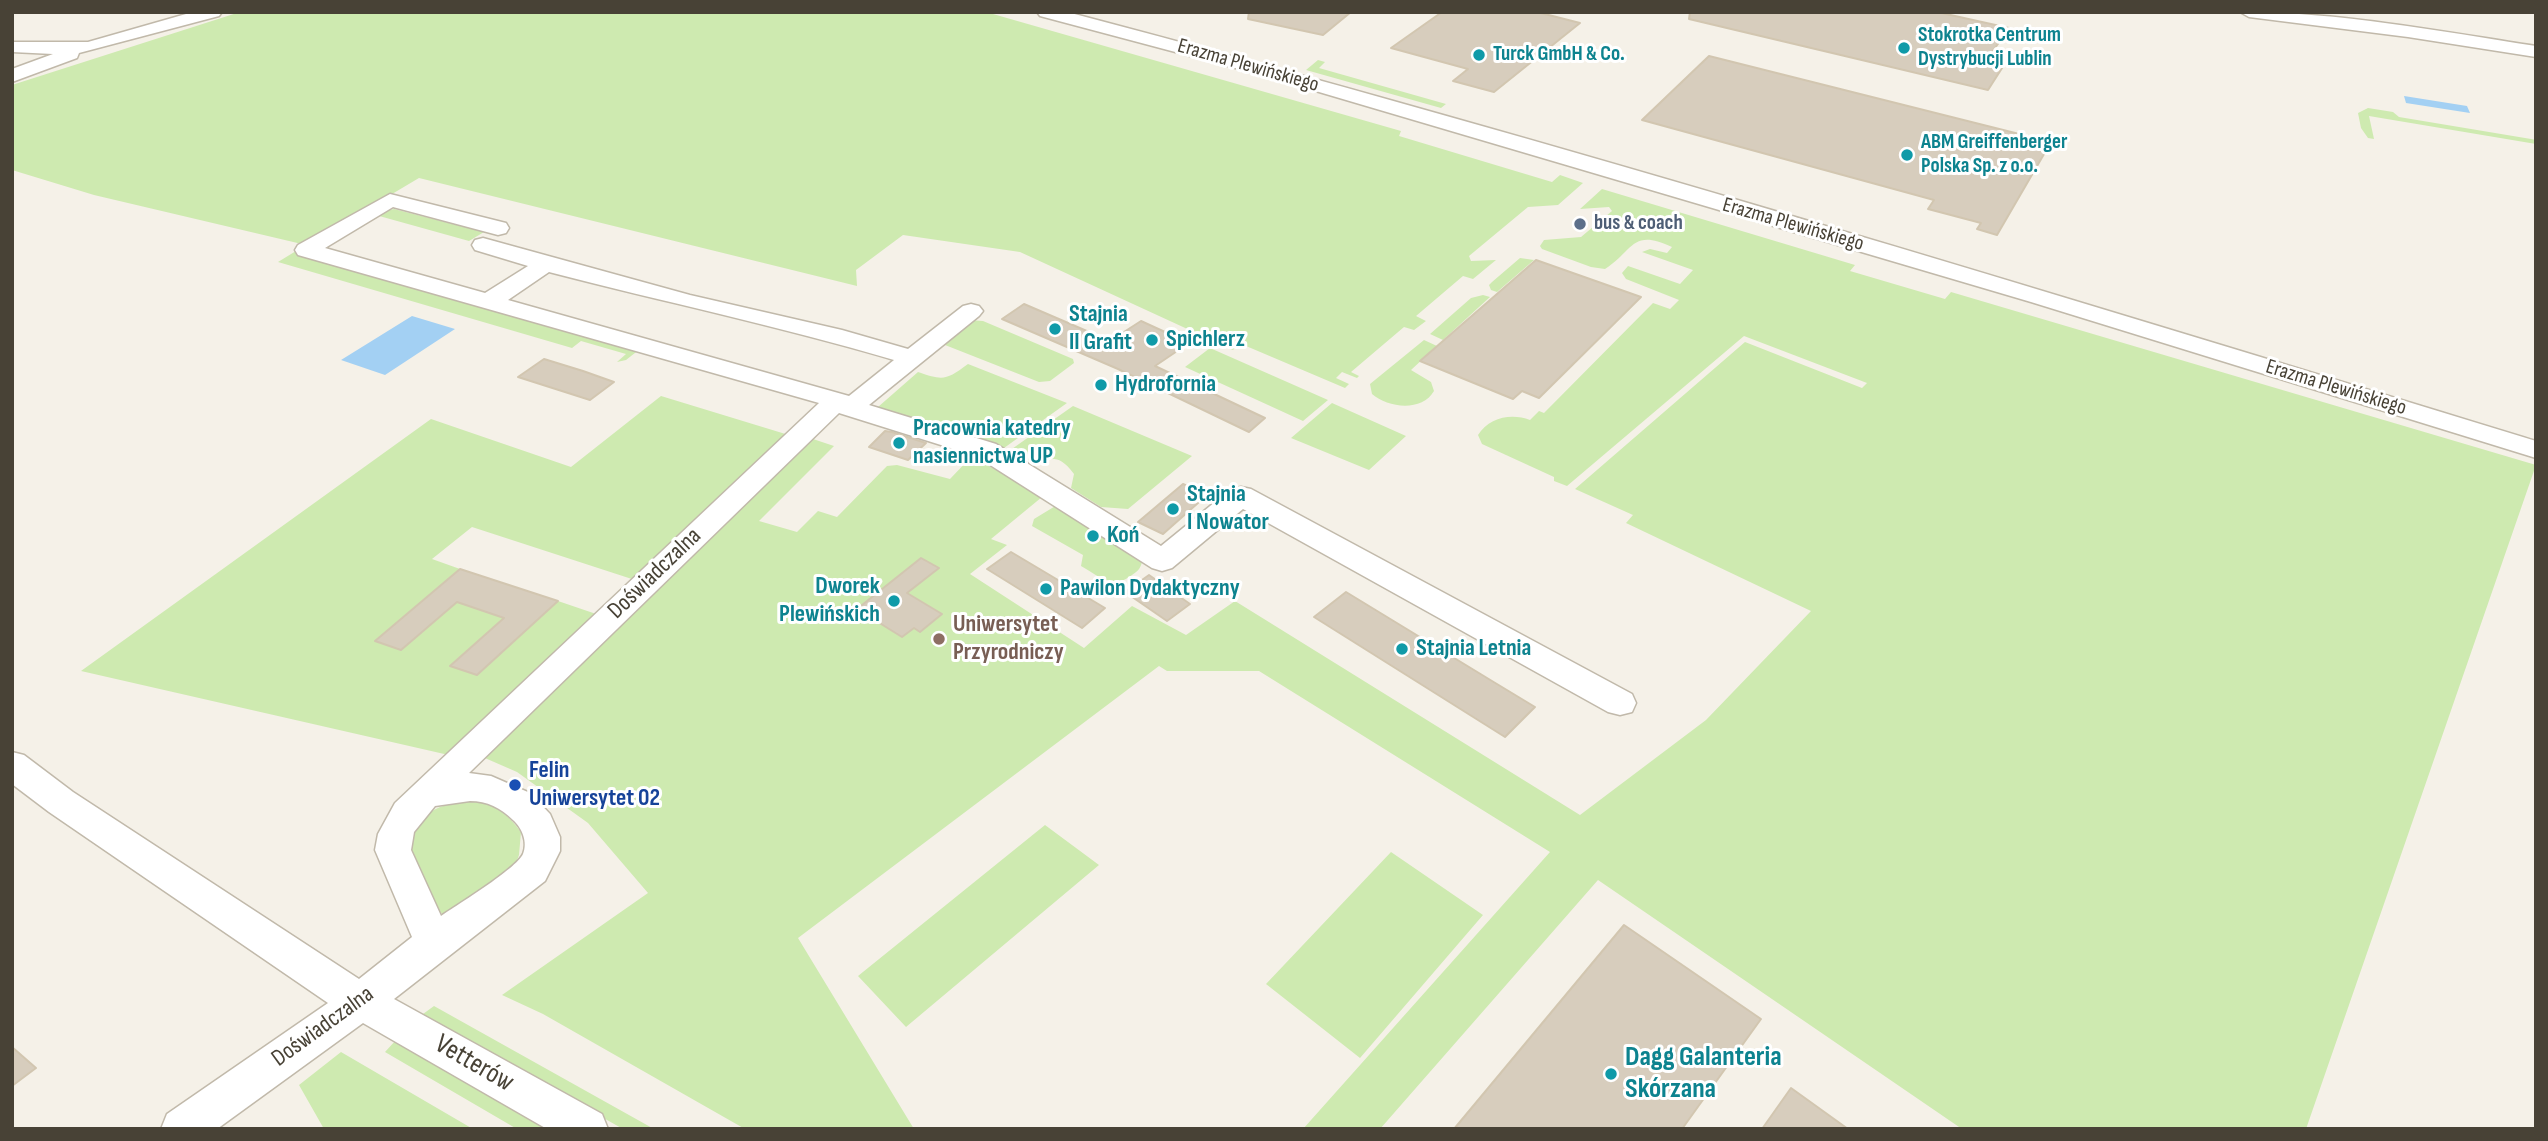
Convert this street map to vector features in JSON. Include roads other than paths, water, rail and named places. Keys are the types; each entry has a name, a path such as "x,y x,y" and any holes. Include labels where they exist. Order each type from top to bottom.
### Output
{"street":[{"path":"14,60 96,51 213,12"},
{"path":"2249,12 2408,32 2536,52"},
{"name":"Erazma Plewińskiego","path":"1059,14 1265,70 1986,281 2536,450"},
{"path":"14,60 47,65 64,53 136,36"},
{"path":"912,358 842,337 686,301 546,264 490,237 390,200 306,250 843,404 986,450 1162,561 1241,496 1620,703"},
{"path":"488,302 546,264"},
{"name":"Doświadczalna","path":"183,1129 360,1002 437,940 425,923 393,850 393,839 399,825 424,795 843,404 912,358 971,310"},
{"name":"Vetterów","path":"12,765 83,817 360,1002 587,1129"},
{"path":"424,795 457,786 496,790 512,798 542,829 543,846 536,867 437,940"}],"water":[{"path":"2404,96 2467,106 2470,113 2406,103"},
{"path":"412,316 455,329 385,375 341,360"}],"place":[{"name":"Stokrotka Centrum Dystrybucji Lublin","path":"1904,48"},
{"name":"Turck GmbH & Co.","path":"1479,55"},
{"name":"ABM Greiffenberger Polska Sp. z o.o.","path":"1907,155"},
{"name":"bus & coach","path":"1580,224"},
{"name":"Stajnia II Grafit","path":"1055,329"},
{"name":"Spichlerz","path":"1152,340"},
{"name":"Hydrofornia","path":"1101,385"},
{"name":"Pracownia katedry nasiennictwa UP","path":"899,443"},
{"name":"Stajnia I Nowator","path":"1173,509"},
{"name":"Koń","path":"1093,536"},
{"name":"Pawilon Dydaktyczny","path":"1046,589"},
{"name":"Dworek Plewińskich","path":"894,601"},
{"name":"Uniwersytet Przyrodniczy","path":"939,639"},
{"name":"Stajnia Letnia","path":"1402,649"},
{"name":"Felin Uniwersytet 02","path":"515,785"},
{"name":"Dagg Galanteria Skórzana","path":"1611,1074"}]}
